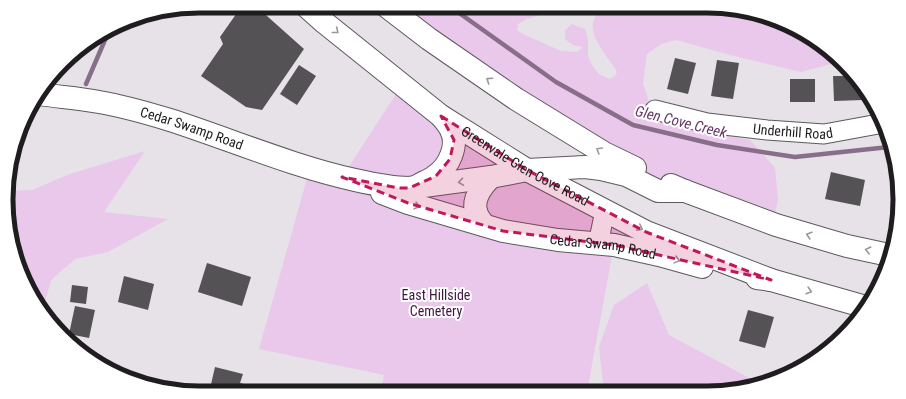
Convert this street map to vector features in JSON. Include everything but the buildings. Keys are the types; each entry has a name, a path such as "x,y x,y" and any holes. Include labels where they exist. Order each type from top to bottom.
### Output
{"main road":[{"name":"Greenvale Glen Cove Road","path":"314,13 441,116 527,170 646,232 771,280"},
{"path":"395,13 429,39 516,99 604,153 685,191 776,225 847,246 885,254"},
{"name":"Cedar Swamp Road","path":"45,95 99,102 133,109 170,120 294,164 387,187 409,188 491,177 527,170 585,167 602,169 626,175 658,191 685,191"},
{"path":"409,188 426,182 436,176 450,159 454,140 451,130 441,116"},
{"name":"Cedar Swamp Road","path":"342,177 408,203 503,231 558,240 614,245 659,255 709,269 771,280 860,305"},
{"path":"484,225 477,214 476,201 479,191 491,177"}],"street":[{"name":"Underhill Road","path":"655,110 707,123 767,130 824,134 877,124"},
{"path":"598,244 605,211"}],"highlighted area":[{"path":"441,116 527,170 646,232 771,280 614,245 503,231 408,203 342,177 398,188 409,188 436,176 450,159 454,140"}],"green space":[{"path":"397,13 548,13 527,19 518,24 517,30 561,51 577,52 583,47 573,45 565,39 565,30 572,24 585,29 588,39 588,56 592,65 599,74 610,79 615,76 617,72 599,46 593,31 595,17 598,13 719,13 755,19 778,27 800,38 810,44 833,63 801,72 676,40 661,44 647,54 643,83 651,108 677,126 750,140 775,168 778,200 772,227 707,202 622,163"},
{"name":"East Hillside Cemetery","path":"402,85 441,118 530,174 709,263 656,251 609,243 557,238 501,229 368,187 408,203 503,231 558,240 614,245 588,386 382,386 384,375 259,349 310,168 342,177"},
{"path":"145,151 104,212 168,219 108,252 75,259 51,280 44,304 32,282 19,248 13,212 13,191 32,190 70,174"},
{"path":"647,283 669,335 754,380 719,386 603,386 599,347 614,305"}],"waterway":[{"name":"Glen Cove Creek","path":"460,13 556,82 633,125 717,145 795,157 886,147"},
{"path":"86,84 106,38"}]}
